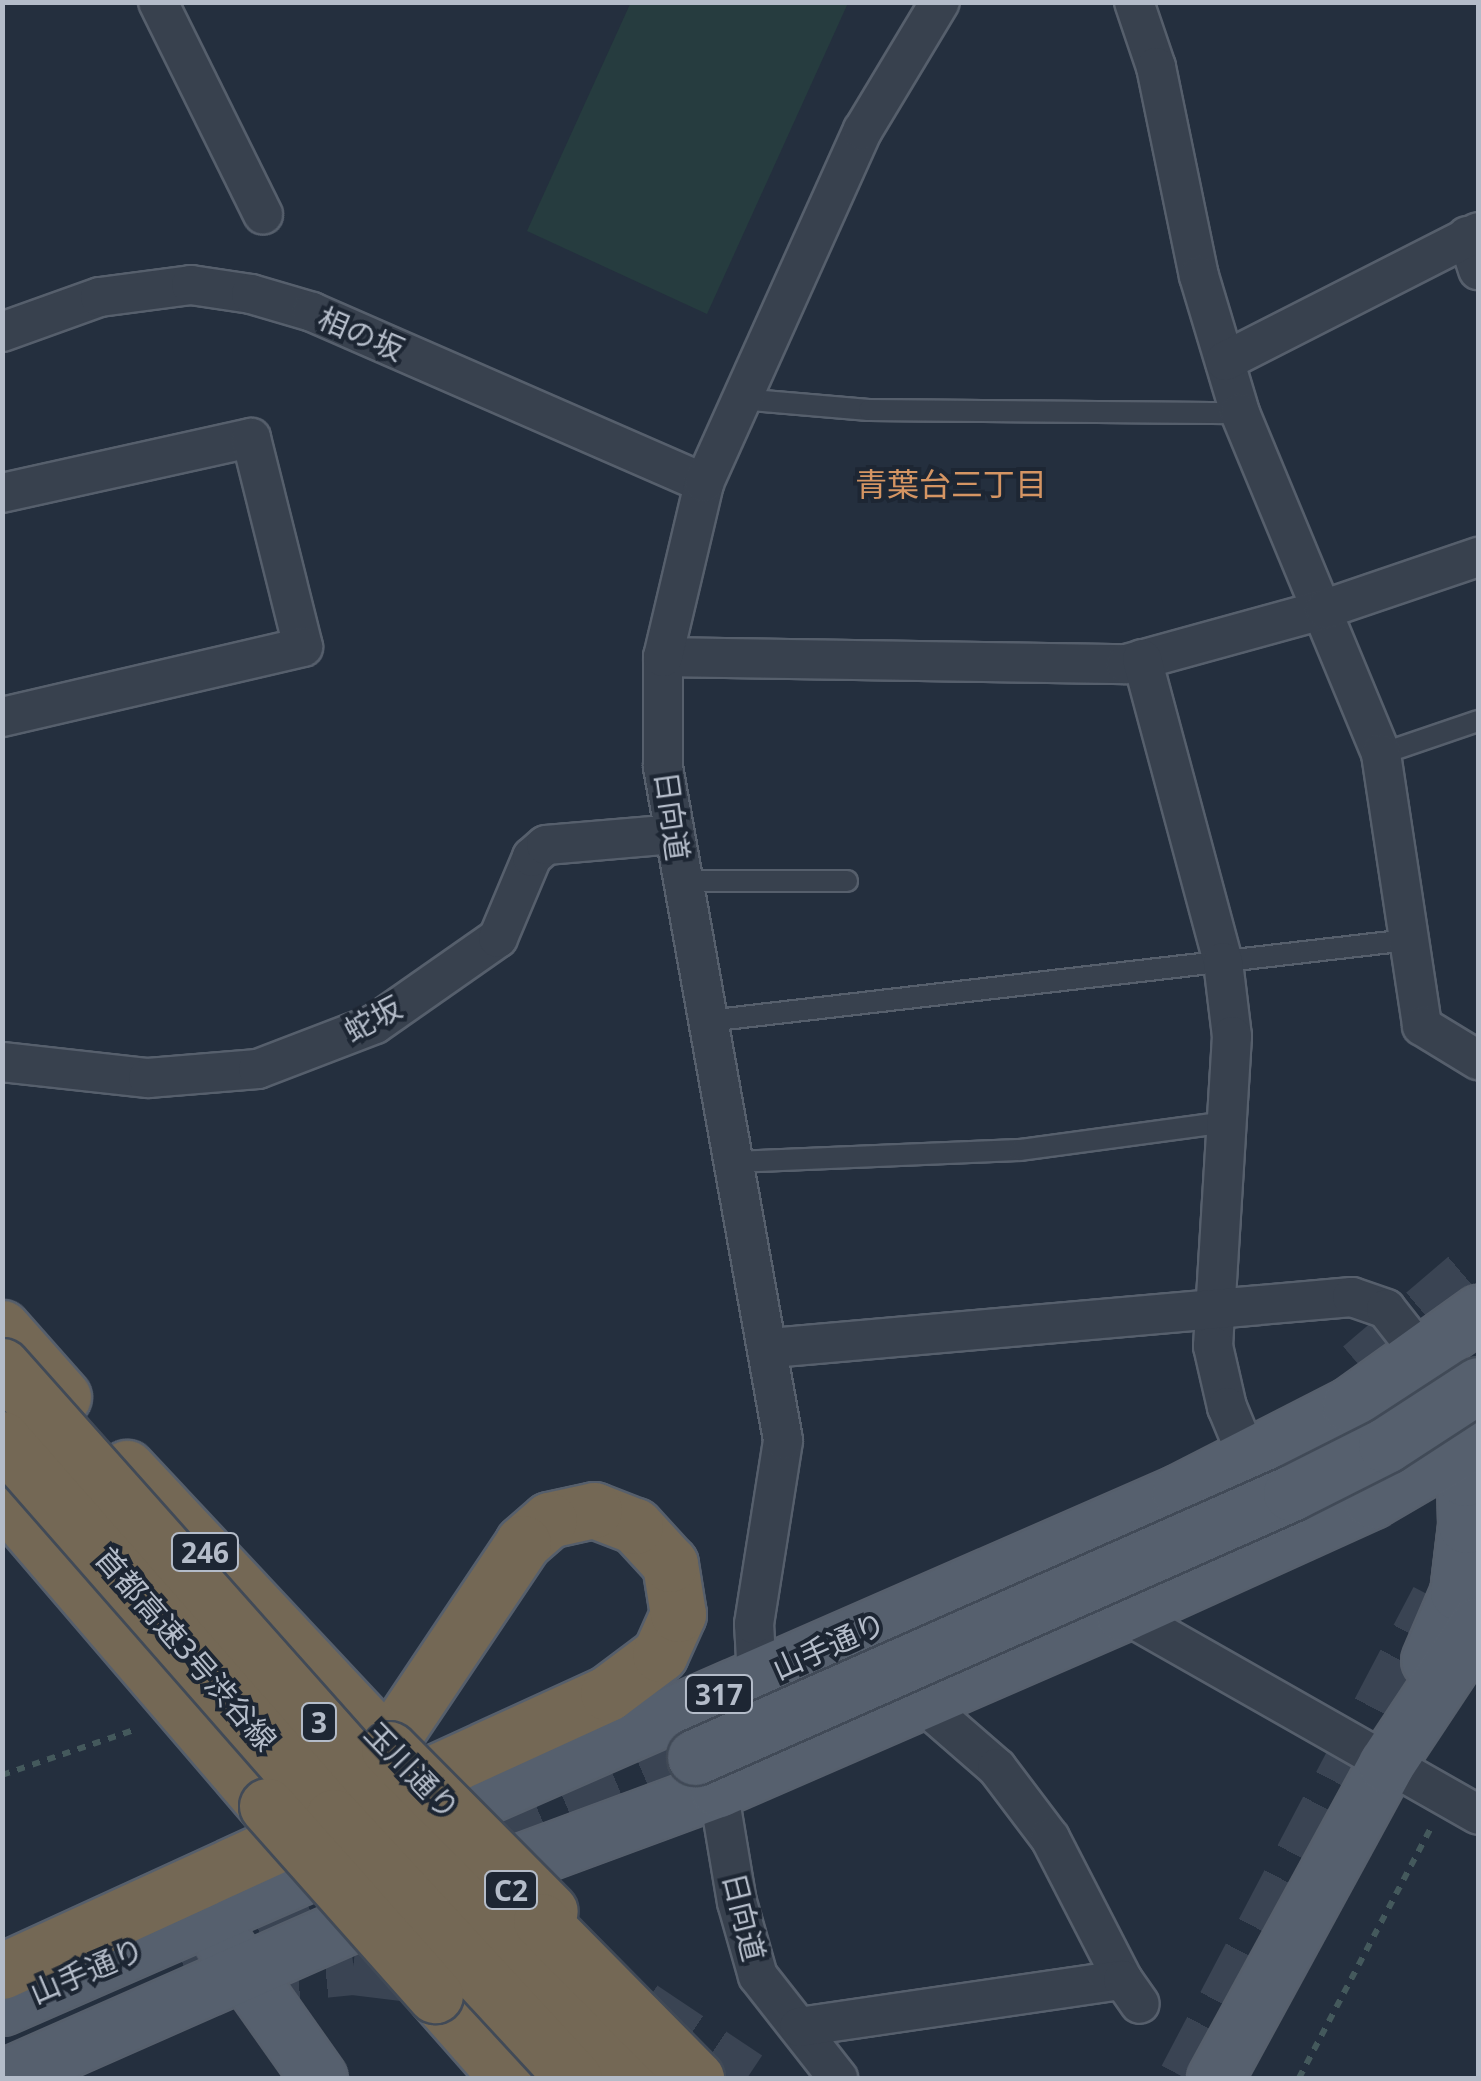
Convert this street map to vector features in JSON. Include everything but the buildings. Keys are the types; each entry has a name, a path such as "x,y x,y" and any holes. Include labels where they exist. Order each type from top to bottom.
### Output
{"highway":[{"name":"首都高速3号渋谷線","path":"8,1342 313,1714 635,2078"},
{"name":"玉川通り","path":"8,1342 387,1746 550,1912 699,2078"},
{"name":"首都高速3号渋谷線","path":"7,1463 574,2078"},
{"path":"7,1463 267,1806 508,2078"},
{"path":"7,1463 208,1705 529,2078"},
{"path":"2,1971 518,1737 637,1676 670,1634 679,1591 670,1564 635,1526 594,1510 550,1520 523,1543 387,1746"},
{"name":"C2","path":"313,1714 439,1819 699,2078"}],"main road":[{"name":"山手通り","path":"2,2008 1248,1458 1350,1404 1478,1314"},
{"name":"317","path":"2,2078 707,1773 1347,1466 1478,1387 1423,1356"},
{"path":"1386,1764 1458,1592 1466,1525 1469,1445 1423,1356"},
{"path":"707,1773 920,1701 1310,1530 1469,1445"},
{"path":"1216,2078 1386,1764 1478,1625"},
{"path":"206,1920 319,2078"}],"street":[{"path":"158,2 263,214"},
{"name":"日向道","path":"757,1677 755,1614 783,1440 771,1348 733,1162 663,767 663,656 704,483 864,130 940,2"},
{"path":"1134,2 1240,413 1325,609 1381,754 1422,1026 1478,1060"},
{"path":"1225,360 1475,246"},
{"name":"相の坂","path":"2,332 100,297 191,284 251,294 312,312 704,483"},
{"path":"2,493 251,438 303,647 2,717"},
{"path":"663,656 1142,659 1325,609 1478,557"},
{"path":"1142,659 1223,962 1232,1036 1213,1346 1226,1407 1248,1458"},
{"name":"蛇坂","path":"2,1062 148,1078 258,1069 375,1024 498,938 532,857 546,846 674,834"},
{"path":"771,1348 1214,1308 1372,1300 1423,1356"},
{"path":"1123,1613 1478,1815"},
{"path":"799,2027 1132,1992 1050,1838 997,1768 920,1701"},
{"name":"日向道","path":"707,1773 758,1976 838,2078"}],"lane":[{"path":"740,399 869,410 1240,413"},
{"path":"1381,754 1478,722"},
{"path":"681,881 847,882"},
{"path":"708,1021 1408,940"},
{"path":"733,1162 1020,1150 1228,1122"}],"path":[{"path":"2,1775 134,1730"},
{"path":"1299,2078 1431,1827"}],"green space":[{"path":"631,2 848,3 707,314 527,231"}],"tunnel":[{"path":"1361,1367 1478,1267"},
{"path":"1186,2078 1438,1599"},
{"path":"180,1957 738,1724"},
{"path":"243,1978 353,1967 451,1979"},
{"path":"642,2008 747,2078"}],"district":[{"name":"青葉台三丁目","path":"951,484"}]}
